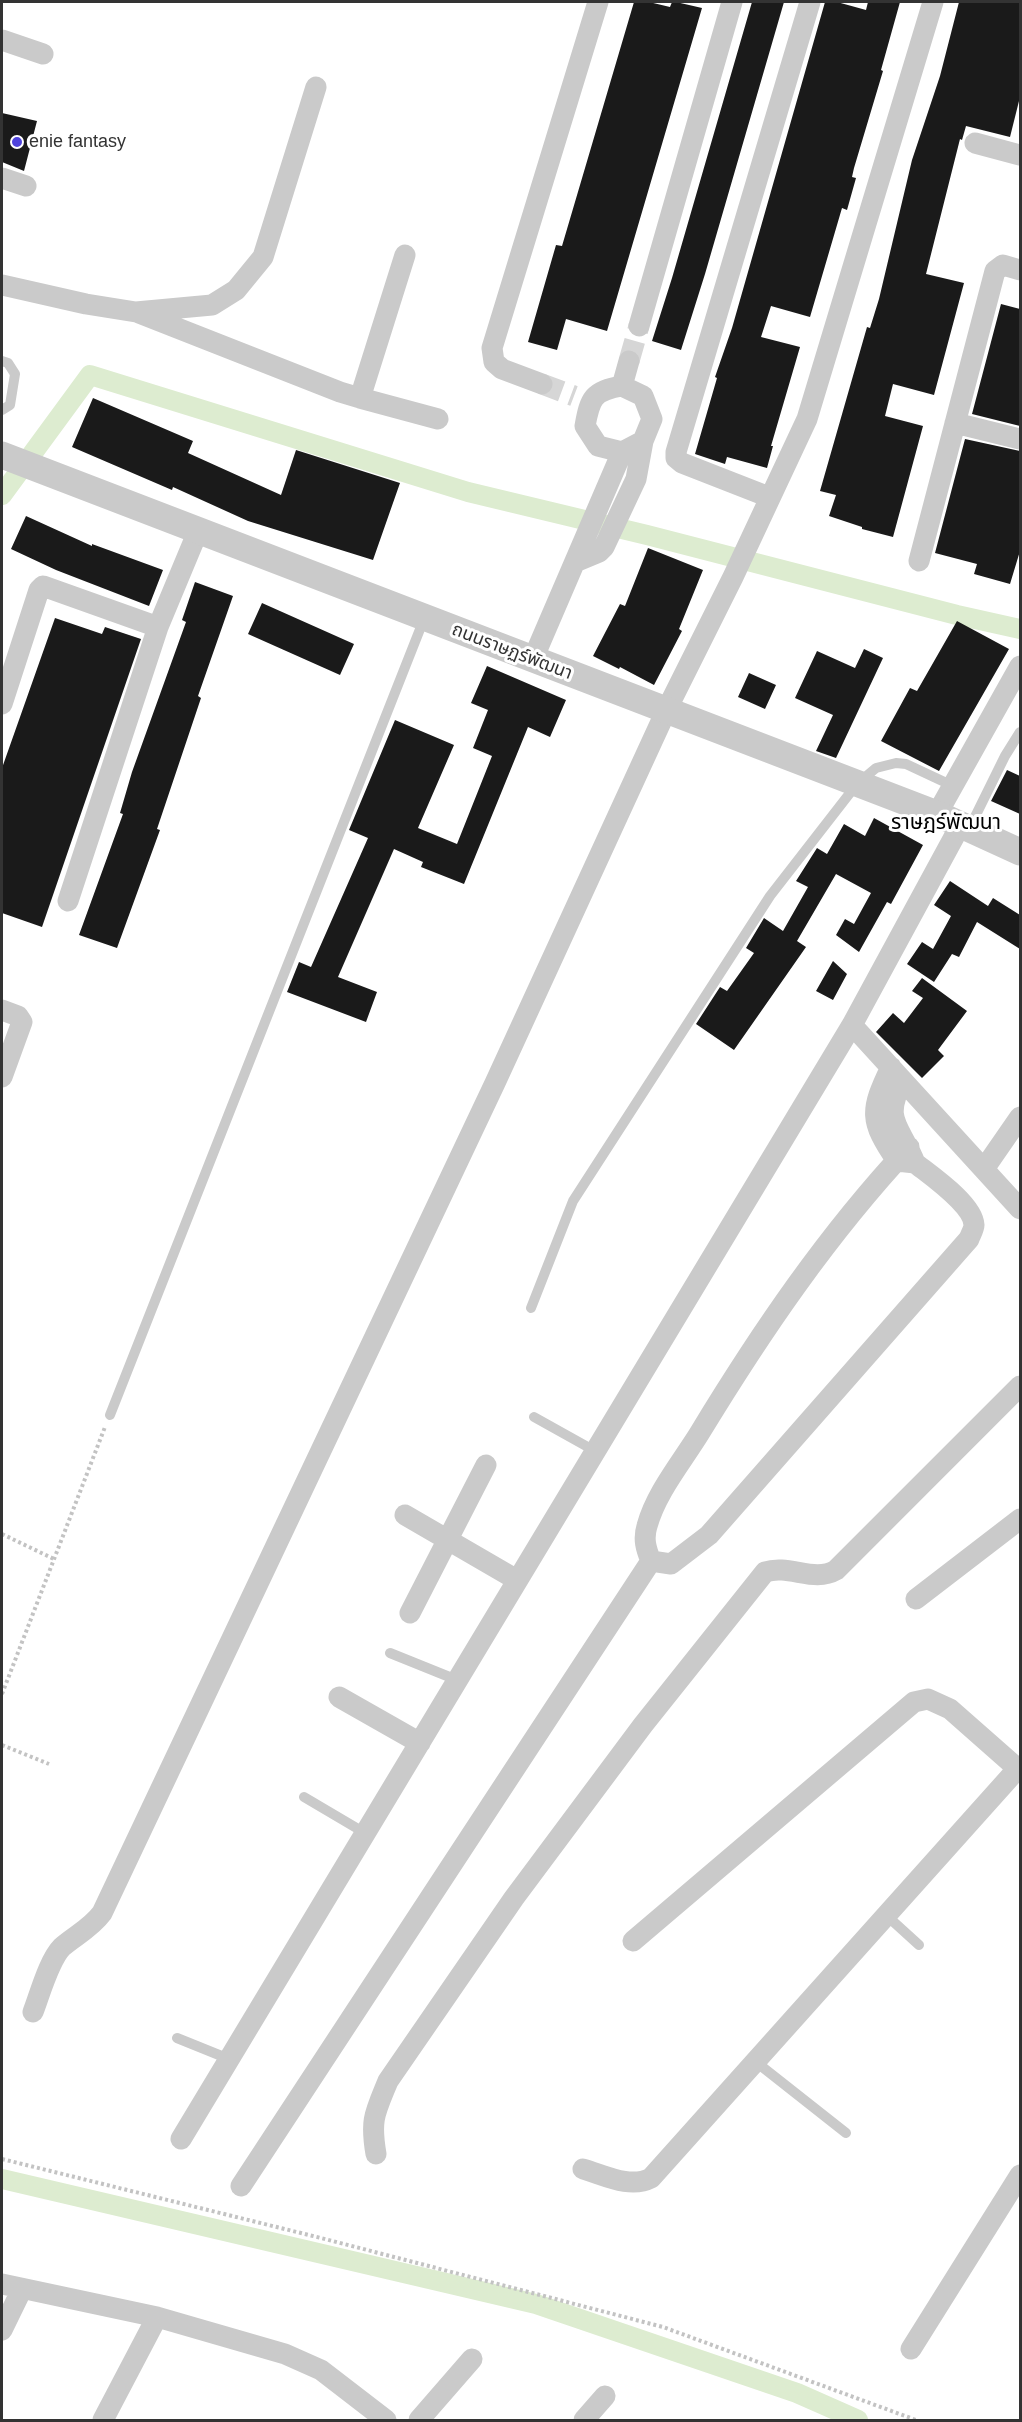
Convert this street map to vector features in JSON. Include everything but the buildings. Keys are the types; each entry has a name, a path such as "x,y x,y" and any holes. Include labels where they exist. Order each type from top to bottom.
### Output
{"street":[{"path":"542,384 502,369 494,362 492,348 598,2"},
{"path":"639,326 732,2"},
{"path":"769,497 682,463 676,458 676,452 810,2"},
{"path":"33,2012 54,1957 61,1948 94,1923 102,1913 495,1083 666,711 733,577 807,419 933,2"},
{"path":"2,40 43,54"},
{"path":"136,312 212,305 236,290 263,257 316,87"},
{"path":"975,143 1020,155"},
{"path":"2,178 26,186"},
{"path":"360,398 405,255"},
{"path":"919,561 995,271 1003,266 1020,270"},
{"path":"2,285 86,304 136,312 340,392 438,419"},
{"path":"622,386 629,361"},
{"path":"578,555 600,552 604,547 636,479 643,441 652,419 643,396 622,386 603,389 582,399 585,426 598,446 622,452"},
{"path":"955,423 1020,439"},
{"path":"533,659 622,452 643,441"},
{"name":"ถนนราษฏร์พัฒนา","path":"2,455 857,784 1020,852"},
{"path":"68,901 158,627 198,531"},
{"path":"2,704 39,590 43,586 158,627"},
{"path":"181,2139 852,1025 955,824 953,786 1020,666"},
{"path":"2,1010 18,1016 22,1022 2,1077"},
{"path":"852,1025 1020,1209"},
{"path":"651,1561 671,1564 708,1535 969,1239 974,1225 967,1210 955,1196 876,1129 875,1112 878,1094 897,1074"},
{"path":"984,1169 1020,1117"},
{"path":"651,1561 645,1546 647,1526 658,1500 772,1317 840,1225 907,1157"},
{"path":"376,2154 372,2128 376,2110 388,2081 514,1898 643,1725 765,1572 778,1569 818,1575 829,1574 836,1569 1020,1386"},
{"path":"410,1613 486,1465"},
{"path":"405,1515 517,1580"},
{"path":"916,1599 1020,1519"},
{"path":"241,2186 651,1561"},
{"path":"339,1696 420,1743"},
{"path":"583,2169 632,2183 642,2183 651,2178 1019,1767 950,1709 927,1699 914,1702 633,1941"},
{"path":"911,2349 1020,2175"},
{"path":"2,2284 157,2318 285,2354 321,2370 386,2421"},
{"path":"2,2330 22,2289"},
{"path":"103,2421 157,2318"},
{"path":"419,2421 472,2359"},
{"path":"584,2421 606,2396"}],"lane":[{"path":"2,361 8,363 15,374 10,405 2,410"},
{"path":"110,1415 424,619"},
{"path":"955,824 1020,732"},
{"path":"531,1308 573,1200 764,905 857,784 876,768 896,763 906,764 953,786"},
{"path":"534,1417 595,1451"},
{"path":"390,1653 457,1680"},
{"path":"304,1797 365,1833"},
{"path":"886,1915 919,1945"},
{"path":"177,2038 230,2059"},
{"path":"756,2062 846,2133"}],"path":[{"path":"2,1694 110,1415"},
{"path":"2,1534 54,1559"},
{"path":"2,1744 49,1764"},
{"path":"2,2160 321,2238 663,2327 916,2421"}],"waterway":[{"path":"2,495 90,375 468,492 1020,629"},
{"path":"2,2179 536,2304 797,2393 858,2420"}],"tunnel":[{"path":"629,361 639,326"},
{"path":"542,384 574,396"}],"place":[{"name":"enie fantasy","path":"17,142"}],"district":[{"name":"ราษฎร์พัฒนา","path":"946,823"}]}
